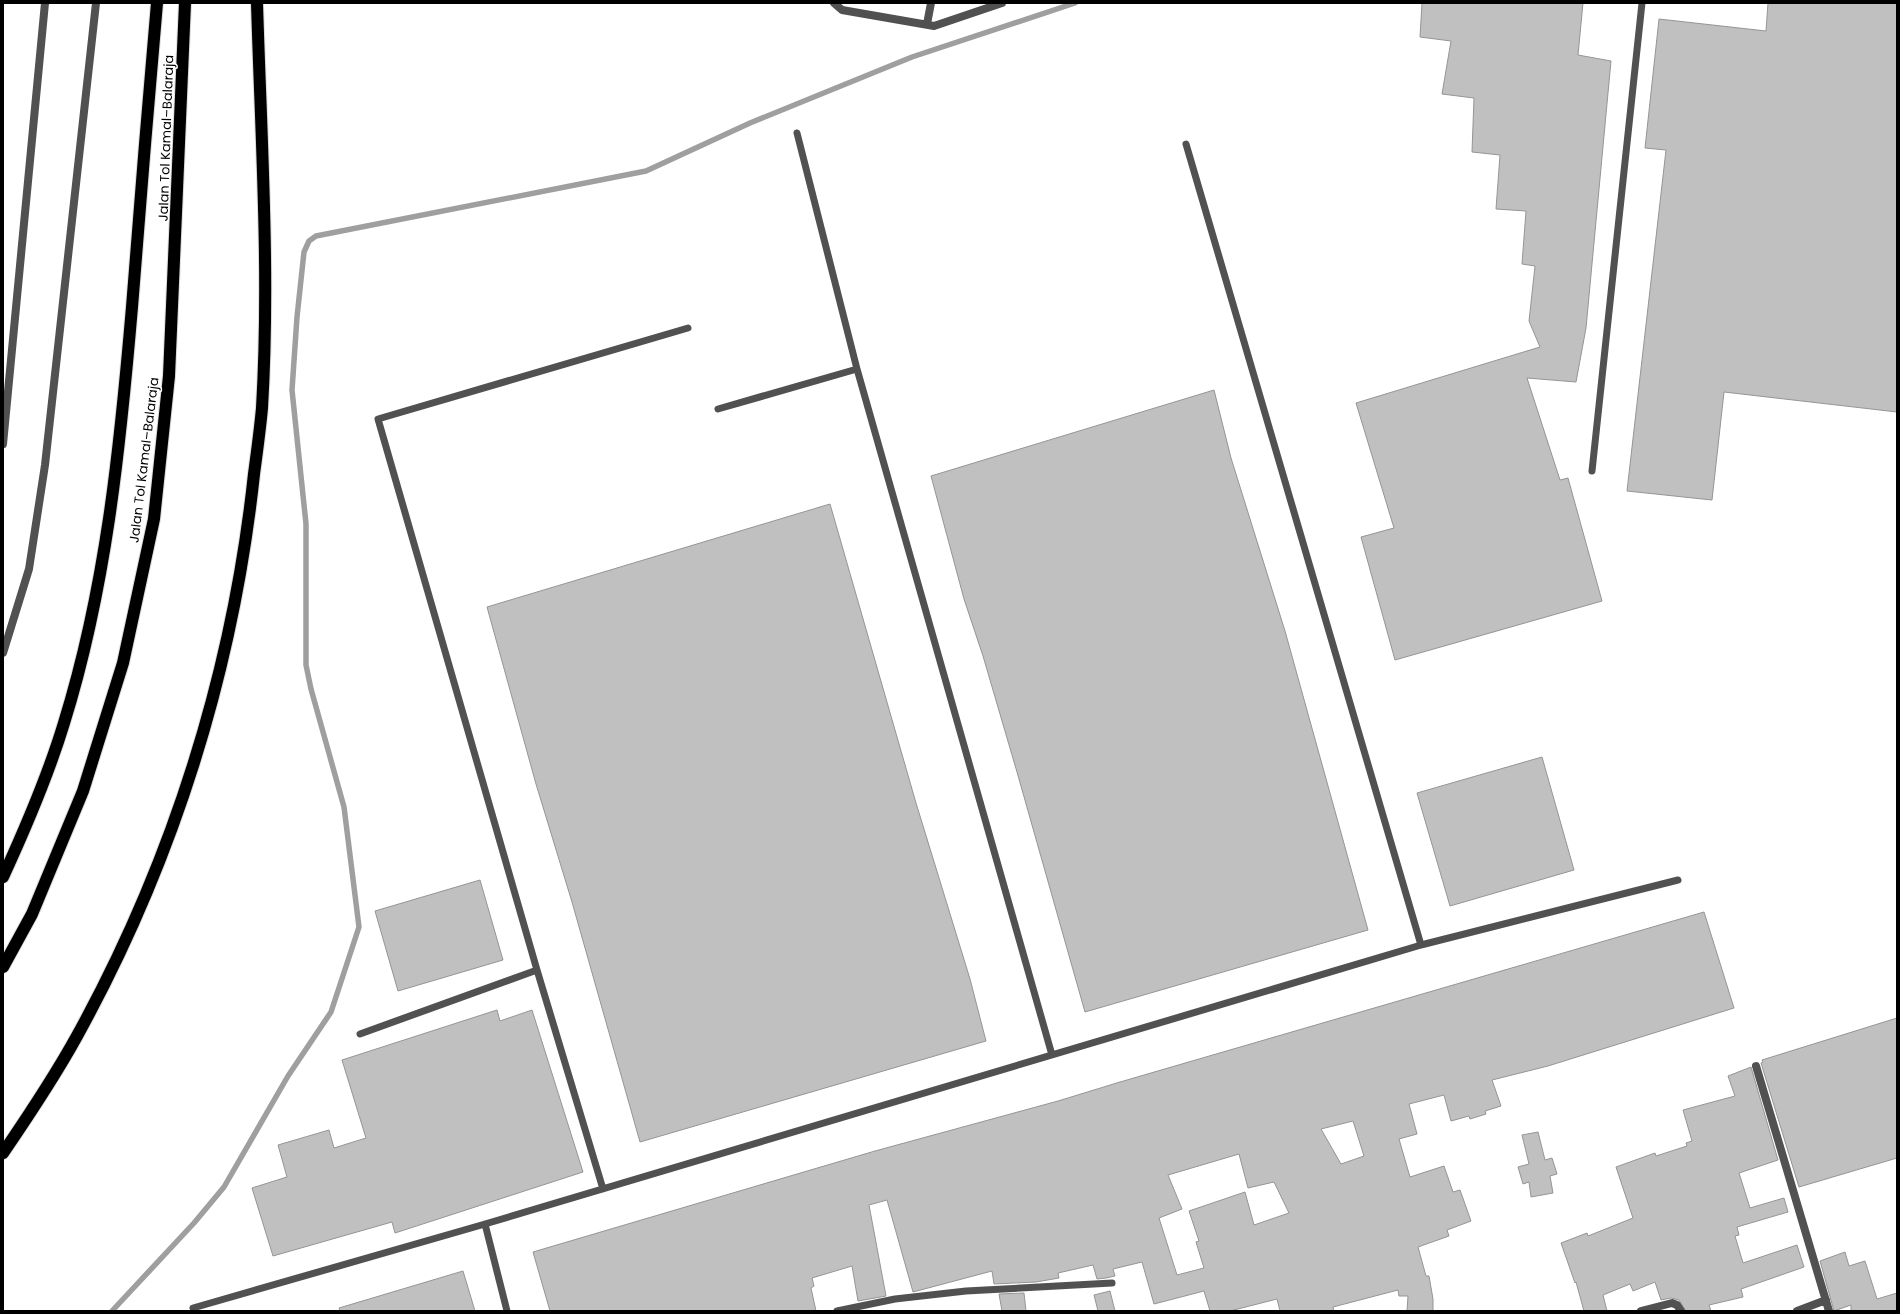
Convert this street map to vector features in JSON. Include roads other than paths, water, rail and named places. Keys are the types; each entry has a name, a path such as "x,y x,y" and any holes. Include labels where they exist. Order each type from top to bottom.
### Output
{"highway":[{"path":"3,877 43,784 64,724 87,636 105,547 120,442 158,3"},
{"name":"Jalan Tol Kamal–Balaraja","path":"3,967 32,914 84,791 123,663 154,519 169,376 185,3"},
{"path":"3,1153 38,1101 77,1037 113,967 144,899 169,837 188,782 222,662 249,520 262,409 266,266 257,3"}],"street":[{"path":"3,444 45,3"},
{"path":"3,653 29,569 45,465 96,3"},
{"path":"834,3 842,10 934,26 1002,3"},
{"path":"927,24 931,3"},
{"path":"1756,1066 1829,1311"},
{"path":"1797,1311 1826,1300"},
{"path":"1641,1311 1672,1303 1677,1305 1681,1311"}],"lane":[{"path":"1592,470 1642,3"},
{"path":"797,133 857,369 1052,1055"},
{"path":"1186,144 1421,945"},
{"path":"603,1189 537,970 378,419 688,328"},
{"path":"718,409 857,369"},
{"path":"193,1308 485,1224 1421,945 1678,880"},
{"path":"360,1034 537,970"},
{"path":"485,1224 507,1311"},
{"path":"837,1311 911,1297 966,1291 1112,1283"}],"waterway":[{"path":"112,1311 194,1223 224,1187 288,1076 331,1012 359,927 344,807 311,689 306,665 306,524 292,390 297,317 304,252 309,241 316,236 646,171 750,123 912,57 1075,3"}]}
